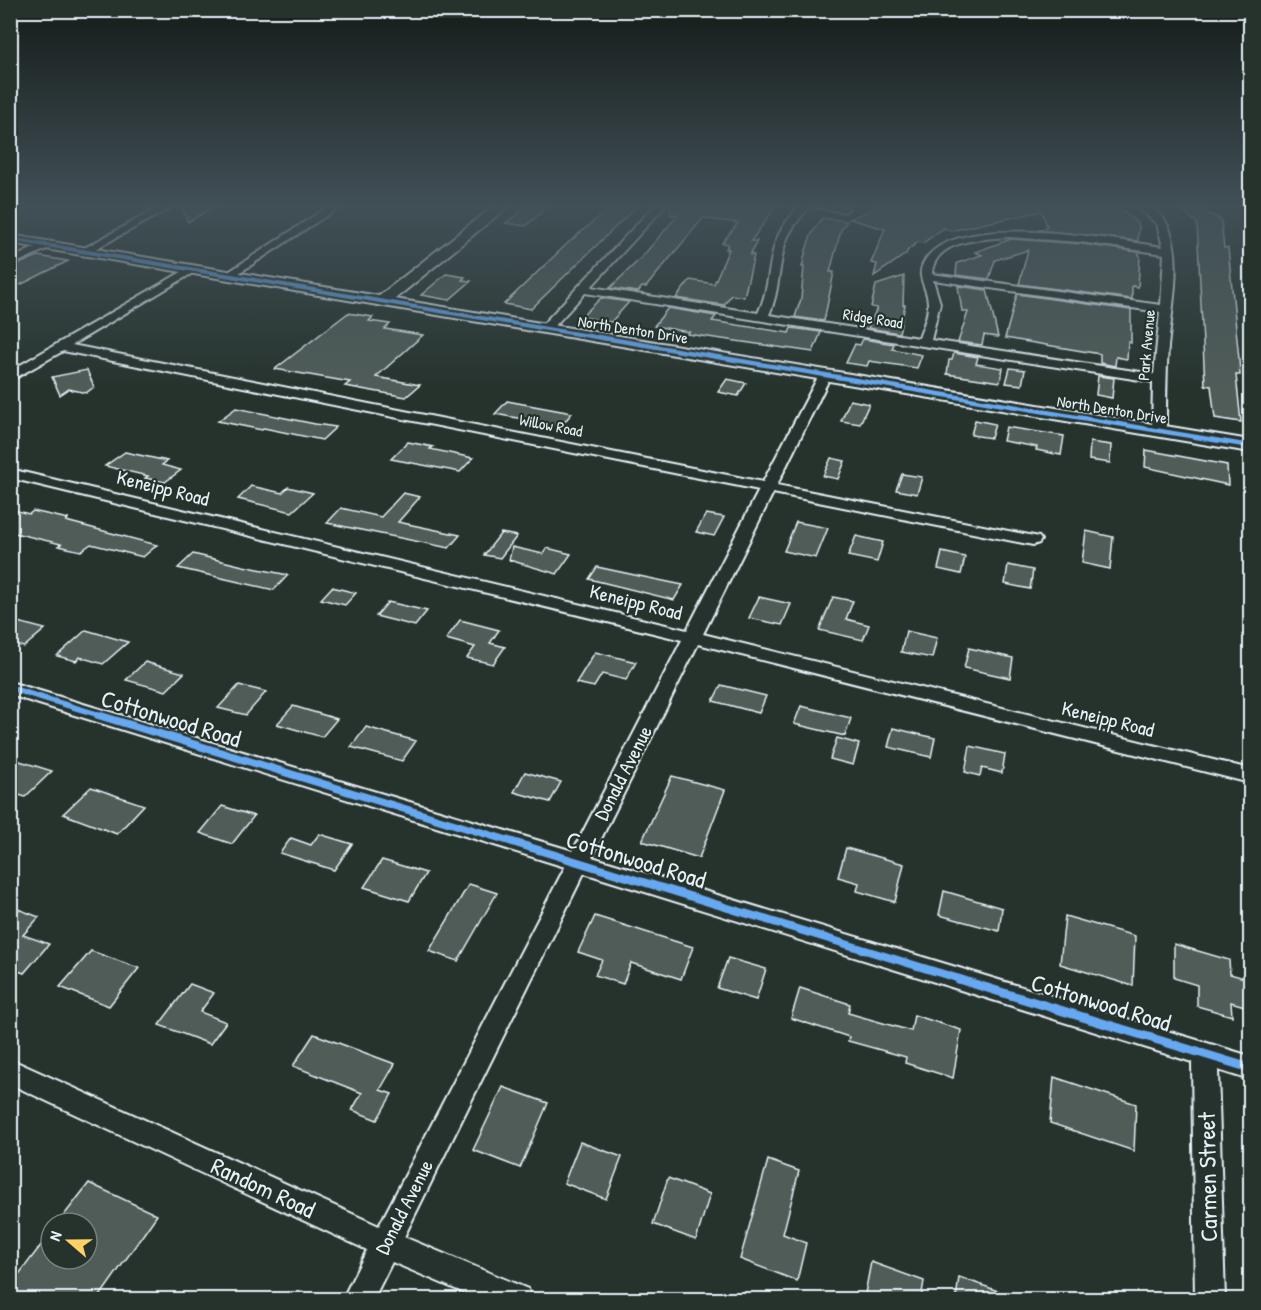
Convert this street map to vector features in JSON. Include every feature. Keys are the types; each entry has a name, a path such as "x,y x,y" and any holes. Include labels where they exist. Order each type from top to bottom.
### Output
{"street":[{"name":"North Denton Drive","path":"169,265 1251,446"},
{"path":"229,275 244,265"},
{"path":"382,301 427,265"},
{"path":"546,328 605,265"},
{"path":"762,316 771,302 776,265"},
{"path":"924,343 934,304 925,276 929,265"},
{"name":"Park Avenue","path":"1159,430 1159,379 1168,265"},
{"path":"10,377 192,269"},
{"path":"925,276 1166,309"},
{"name":"Ridge Road","path":"582,289 1159,379"},
{"name":"Willow Road","path":"62,347 1032,540"},
{"name":"Donald Avenue","path":"357,1299 825,375"},
{"name":"Keneipp Road","path":"10,473 692,637 1251,776"},
{"name":"Cottonwood Road","path":"10,688 1251,1068"},
{"name":"Carmen Street","path":"1205,1054 1210,1299"},
{"name":"Random Road","path":"10,1071 386,1244 518,1299"}],"building":[{"path":"17,265 60,265 10,290 10,268"},
{"path":"545,265 576,265 531,309 504,304"},
{"path":"634,265 664,265 646,287 642,287 638,292 610,288"},
{"path":"722,265 752,265 744,297 731,295 724,305 676,298 690,280 714,284"},
{"path":"802,265 832,265 830,272 834,272 824,321 795,317 801,299 804,267"},
{"path":"877,265 890,265 874,276"},
{"path":"957,265 993,265 989,279 956,275"},
{"path":"1024,265 1139,265 1138,287 1132,286 1132,299 1019,284"},
{"path":"1199,265 1230,265 1239,359 1240,375 1236,375 1241,422 1215,418 1211,386 1205,385"},
{"path":"446,274 465,277 462,280 471,281 449,300 421,295"},
{"path":"904,276 903,305 905,305 899,333 868,328 877,308 871,307 876,285"},
{"path":"958,286 987,290 998,337 984,335 982,345 958,342 968,312 962,311"},
{"path":"1017,294 1131,310 1131,343 1128,342 1127,359 1116,357 1115,366 1100,363 1100,354 1005,338"},
{"path":"601,298 629,302 611,322 581,317"},
{"path":"668,308 716,316 712,321 789,333 791,328 821,332 813,352 687,334 689,332 654,326"},
{"path":"348,313 373,317 369,321 390,324 385,329 423,335 376,377 420,385 406,397 345,386 350,382 275,369"},
{"path":"863,339 894,344 892,349 922,355 917,368 869,361 867,366 846,363 855,344 860,345"},
{"path":"954,353 978,357 976,364 1003,368 1000,382 947,374 949,360 952,360"},
{"path":"1010,368 1025,370 1022,385 1006,383"},
{"path":"87,370 94,387 86,393 69,389 60,395 52,377"},
{"path":"1098,376 1114,378 1112,398 1096,395"},
{"path":"727,379 746,383 738,396 718,392"},
{"path":"850,400 869,404 860,424 841,421"},
{"path":"507,401 572,413 561,426 495,414"},
{"path":"236,408 336,427 322,440 218,421"},
{"path":"975,420 995,424 991,438 971,435"},
{"path":"1006,427 1064,436 1061,455 1036,450 1037,447 1003,441"},
{"path":"408,442 473,458 460,472 391,459"},
{"path":"1090,442 1111,445 1110,463 1089,460"},
{"path":"1146,450 1227,465 1228,485 1145,467"},
{"path":"125,452 167,461 162,465 181,470 165,482 105,466"},
{"path":"831,458 845,461 838,479 823,476"},
{"path":"902,474 922,477 917,494 896,490"},
{"path":"251,486 282,493 288,487 313,493 292,512 238,499"},
{"path":"403,493 420,497 398,522 460,535 449,548 327,523 341,508 381,517"},
{"path":"10,509 29,514 33,511 68,519 66,521 157,545 143,557 91,544 81,551 58,546 61,544 10,532"},
{"path":"706,514 724,517 714,536 696,532"},
{"path":"796,522 828,528 816,558 784,551"},
{"path":"1086,531 1113,537 1110,569 1082,563"},
{"path":"501,533 517,536 500,558 484,555"},
{"path":"856,536 883,542 877,562 848,556"},
{"path":"512,547 543,554 547,548 571,554 557,574 509,560"},
{"path":"942,552 965,557 961,574 938,569"},
{"path":"193,554 288,575 274,590 178,568"},
{"path":"1008,565 1033,570 1030,589 1005,584"},
{"path":"597,567 683,585 674,600 589,579"},
{"path":"332,587 356,593 345,605 321,599"},
{"path":"759,597 791,604 782,625 749,618"},
{"path":"833,597 853,601 846,619 869,625 863,640 819,630"},
{"path":"388,602 427,611 415,626 376,616"},
{"path":"10,620 45,629 24,647 10,643"},
{"path":"460,620 499,630 490,643 505,647 493,664 467,658 475,647 446,639"},
{"path":"86,630 128,642 103,664 80,657 76,661 57,656"},
{"path":"906,631 937,638 932,658 901,652"},
{"path":"969,648 1013,658 1010,678 964,668"},
{"path":"595,652 636,662 626,680 602,674 594,687 576,683"},
{"path":"145,662 184,673 166,691 126,680"},
{"path":"239,685 266,692 246,715 218,708"},
{"path":"721,685 766,696 759,713 713,701"},
{"path":"293,706 337,719 322,737 277,724"},
{"path":"801,706 851,718 845,736 794,724"},
{"path":"366,727 416,741 402,761 351,747"},
{"path":"893,728 935,738 931,757 888,747"},
{"path":"837,738 859,744 853,765 830,759"},
{"path":"970,746 1005,754 1002,773 982,768 980,776 965,772"},
{"path":"10,758 52,771 25,797 10,792"},
{"path":"525,772 561,782 550,802 514,792"},
{"path":"672,776 725,790 699,858 642,841"},
{"path":"91,787 144,805 117,834 63,814"},
{"path":"222,806 254,816 232,844 200,833"},
{"path":"319,834 352,844 334,870 280,853 291,838 311,845"},
{"path":"846,848 904,864 895,902 857,891 859,883 838,877"},
{"path":"382,860 426,873 409,901 364,887"},
{"path":"469,884 497,893 458,961 429,951"},
{"path":"944,891 1002,908 999,931 939,915"},
{"path":"10,906 39,917 23,935 49,944 24,973 10,968"},
{"path":"595,916 693,947 681,979 631,963 623,984 595,975 602,960 578,952"},
{"path":"1065,916 1135,936 1133,986 1060,964"},
{"path":"1174,944 1229,960 1230,974 1251,980 1251,1008 1231,1002 1232,1016 1197,1006 1197,985 1174,978"},
{"path":"91,951 139,968 109,1006 60,987"},
{"path":"728,958 766,969 756,1000 717,988"},
{"path":"190,984 214,993 200,1012 226,1022 210,1044 159,1025"},
{"path":"800,988 850,1004 848,1013 911,1031 914,1015 961,1030 953,1078 905,1063 906,1057 848,1041 849,1037 791,1018"},
{"path":"314,1034 395,1064 380,1090 392,1094 377,1120 352,1110 362,1093 293,1066"},
{"path":"1054,1077 1136,1104 1134,1151 1050,1123"},
{"path":"503,1087 548,1103 520,1168 473,1150"},
{"path":"580,1142 622,1157 606,1199 564,1183"},
{"path":"768,1160 799,1171 783,1234 806,1243 797,1281 740,1259"},
{"path":"668,1178 710,1194 696,1240 653,1224"},
{"path":"89,1183 157,1215 98,1299 10,1299 10,1286 39,1248 39,1271 99,1271 99,1211 67,1211"},
{"path":"871,1262 924,1281 921,1299 864,1299"},
{"path":"959,1277 1015,1297 1015,1299 956,1299"}],"cycle path":[{"path":"167,265 1250,446"},
{"path":"10,688 1250,1068"}]}
